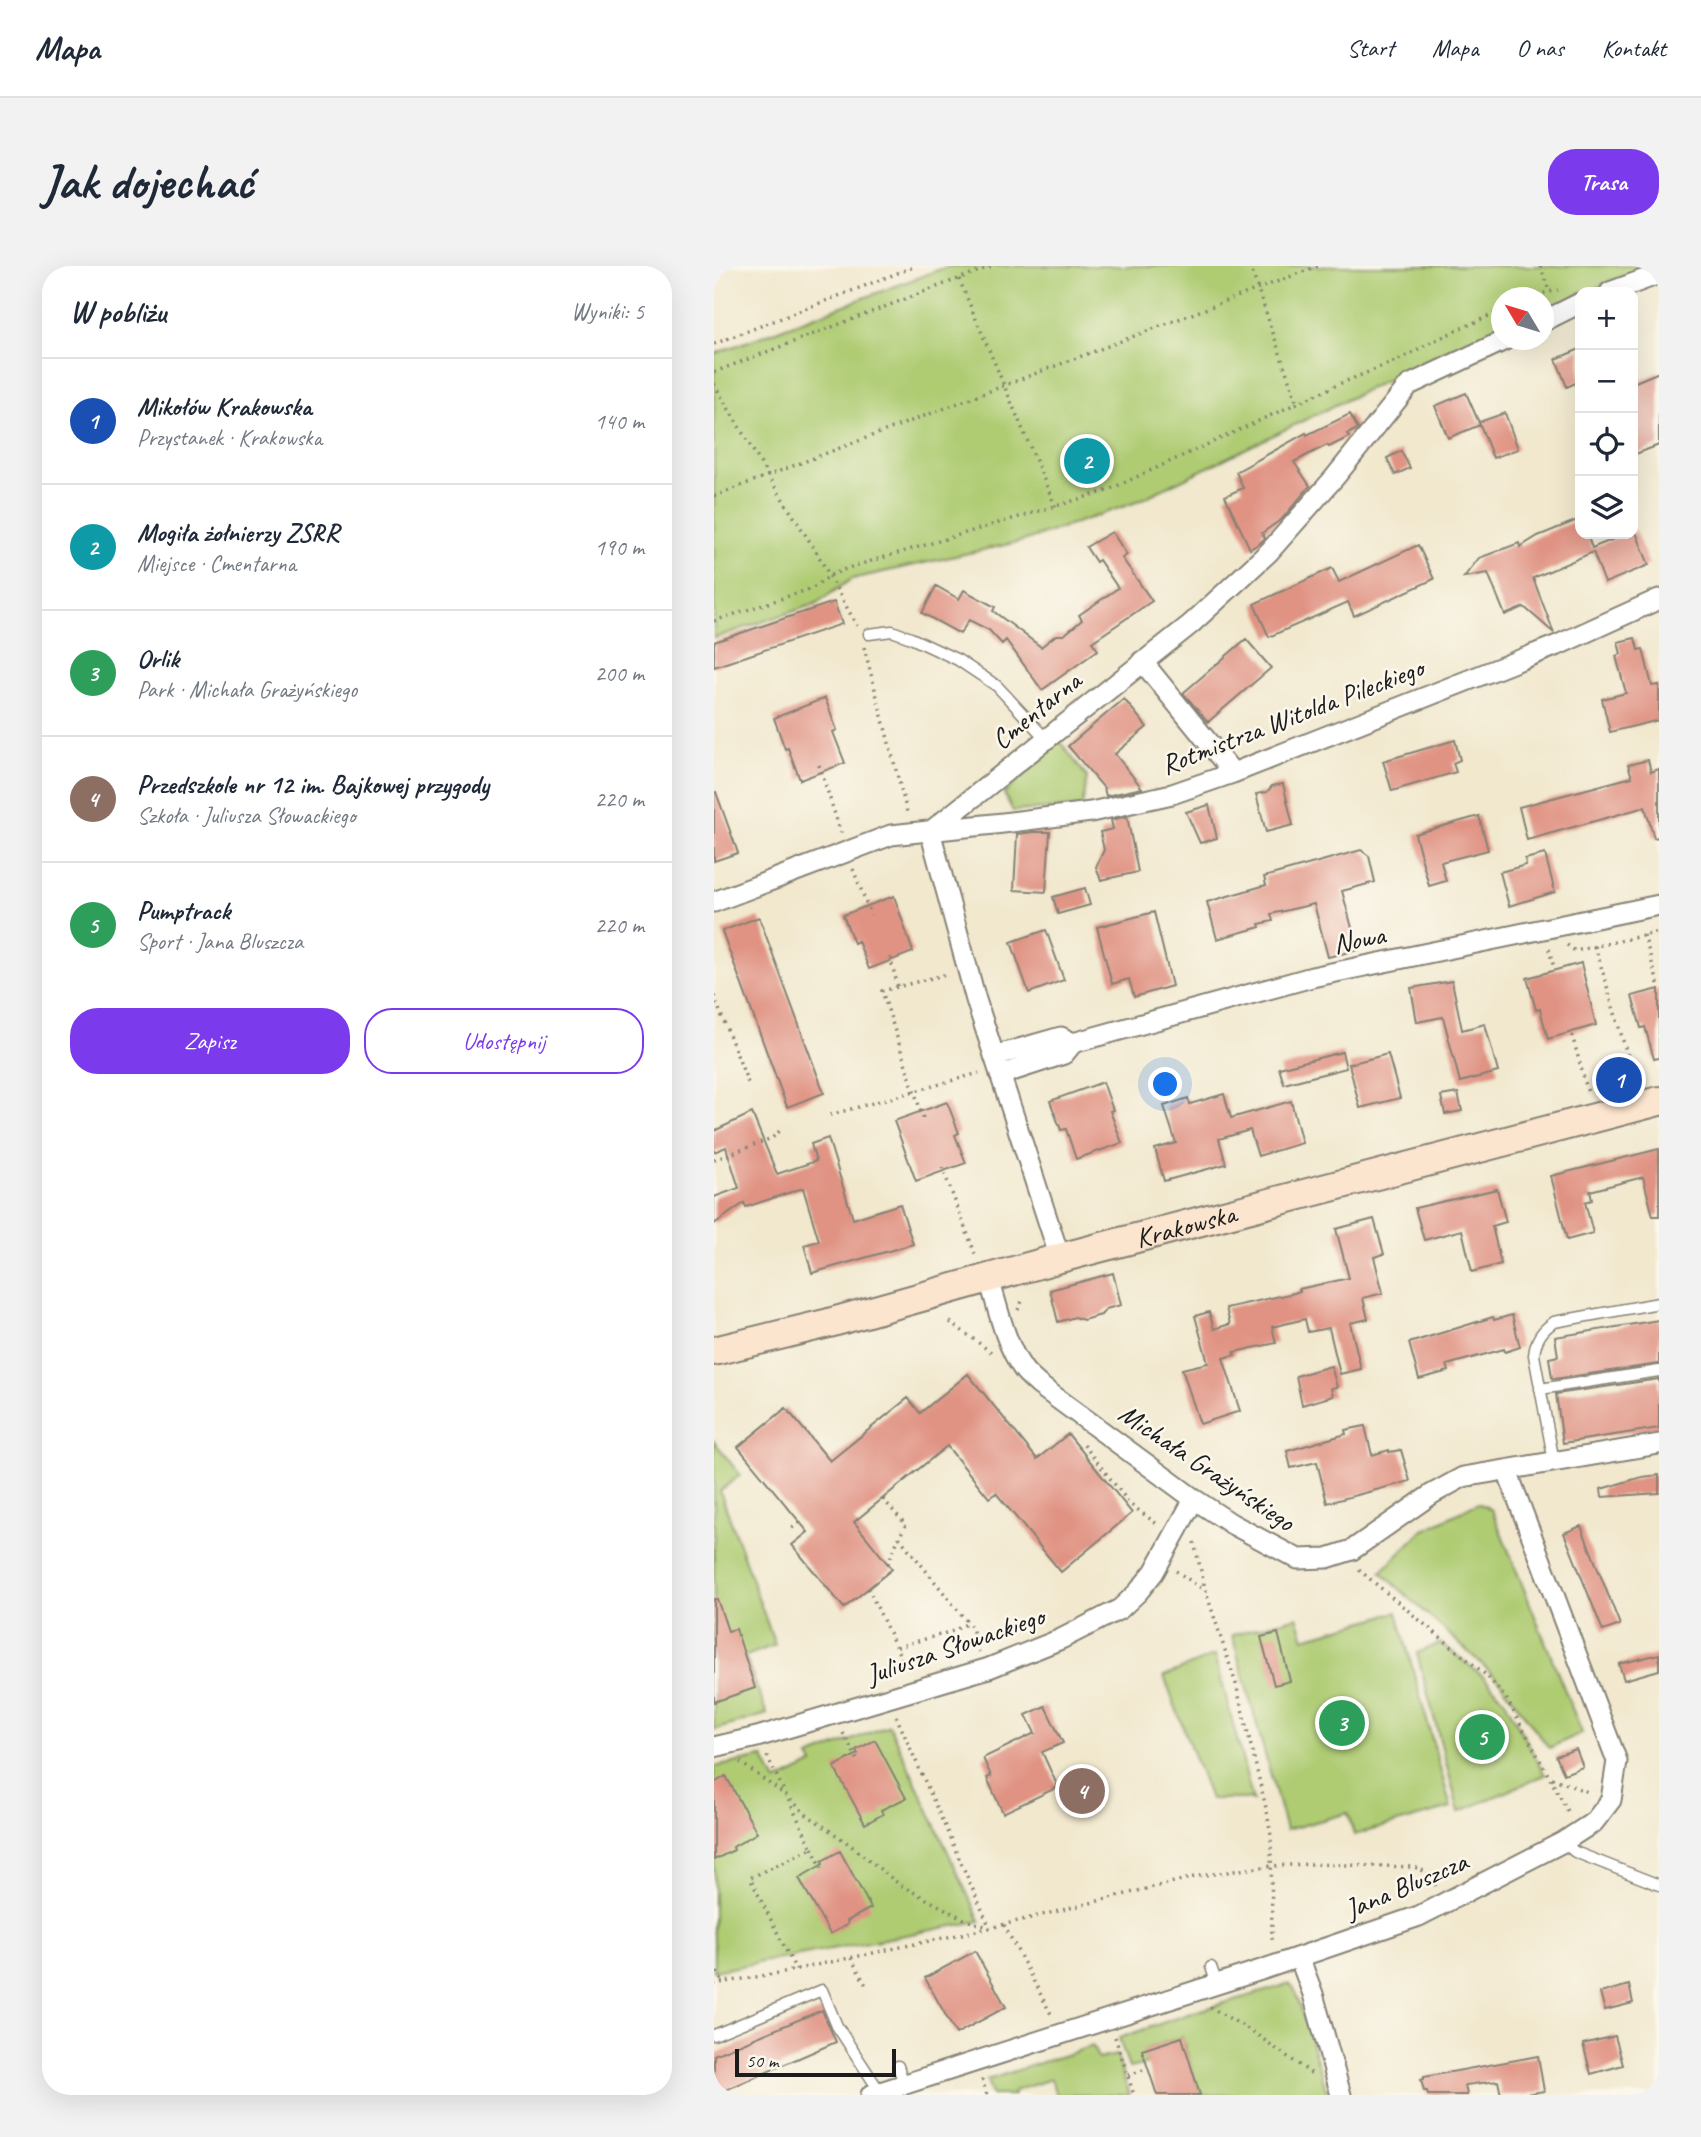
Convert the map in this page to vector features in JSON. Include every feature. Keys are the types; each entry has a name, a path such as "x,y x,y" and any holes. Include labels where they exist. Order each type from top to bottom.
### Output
{"street":[{"path":"1624,287 1659,274"},
{"path":"1554,316 1575,306"},
{"name":"Cmentarna","path":"921,831 1046,739 1191,624 1269,552 1335,477 1409,385 1491,347"},
{"name":"Rotmistrza Witolda Pileckiego","path":"714,902 850,858 891,835 1091,812 1172,794 1233,774 1560,644 1659,600"},
{"path":"1142,661 1233,774"},
{"path":"921,831 976,1000 993,1067 1060,1258"},
{"name":"Nowa","path":"993,1067 1064,1054 1073,1042 1311,977 1659,905"},
{"name":"Krakowska","path":"714,1351 829,1323 983,1268 1060,1258 1659,1101"},
{"name":"Michała Grażyńskiego","path":"983,1268 1011,1344 1024,1371 1039,1385 1194,1499 1232,1524 1298,1559 1327,1558 1352,1550 1432,1494 1464,1478 1659,1444"},
{"name":"Jana Bluszcza","path":"875,2094 901,2075 1214,1975 1299,1957 1419,1916 1563,1842 1594,1822 1611,1800 1617,1761 1507,1471"},
{"name":"Juliusza Słowackiego","path":"714,1747 757,1737 989,1668 1061,1639 1120,1609 1154,1572 1184,1533 1194,1499"},
{"path":"1299,1957 1313,1994 1341,2095"}],"lane":[{"path":"869,634 892,631 958,660 997,686 1046,739"},
{"path":"1554,1462 1534,1355 1536,1343 1543,1330 1554,1322 1659,1303"},
{"path":"1540,1389 1659,1371"},
{"path":"1563,1842 1575,1852 1659,1885"},
{"path":"714,2035 822,1990 875,2094"}],"path":[{"path":"714,344 916,266"},
{"path":"714,372 992,266"},
{"path":"1250,266 1297,403"},
{"path":"714,496 1318,266"},
{"path":"1540,266 1549,287"},
{"path":"959,279 1056,508"},
{"path":"714,621 813,588 831,575 905,550 1056,508 1106,491 1297,403 1403,358 1491,315"},
{"path":"714,384 831,575 857,626 921,831"},
{"path":"819,765 871,915"},
{"path":"1564,943 1574,951 1659,932"},
{"path":"1644,935 1658,988"},
{"path":"1554,968 1549,946 1556,945"},
{"path":"1595,946 1634,1081"},
{"path":"890,957 898,987"},
{"path":"923,1118 882,991 953,972"},
{"path":"714,996 748,1083"},
{"path":"1572,1035 1588,1093"},
{"path":"830,1115 993,1067"},
{"path":"714,1160 772,1138 783,1128"},
{"path":"942,1167 983,1268"},
{"path":"1017,1312 1023,1299"},
{"path":"950,1322 998,1357"},
{"path":"1079,1438 1130,1504 1151,1522 1184,1533 1236,1684 1267,1812 1271,1836 1272,1949"},
{"path":"883,1499 906,1525 888,1564"},
{"path":"792,1528 800,1522"},
{"path":"900,1538 972,1628 976,1642"},
{"path":"1172,1569 1206,1592"},
{"path":"1357,1569 1486,1675 1506,1698 1565,1806"},
{"path":"868,1588 903,1662"},
{"path":"897,1647 953,1631 968,1623"},
{"path":"896,1715 990,1928"},
{"path":"842,1731 857,1759"},
{"path":"765,1753 822,1870"},
{"path":"736,1759 900,1885 966,1920 990,1928"},
{"path":"1550,1777 1593,1794"},
{"path":"796,1970 750,1878 812,1848"},
{"path":"714,1984 796,1970 1004,1925 1198,1876 1270,1866 1313,1864 1414,1867 1431,1876 1437,1888"},
{"path":"1004,1925 1055,2021"},
{"path":"850,1958 867,1987"},
{"path":"714,1966 723,1983"},
{"path":"1205,2005 1250,2030 1316,2077"},
{"path":"1115,2035 1134,2095"},
{"path":"1128,2074 1143,2070"},
{"path":"981,2077 987,2095"}],"green space":[{"path":"949,266 1649,266 1597,287 1575,287 1575,296 1554,306 1554,287 1491,287 1491,331 1134,503 1023,541 852,579 815,604 714,638 714,354"},
{"path":"1059,740 1087,777 1082,807 1013,811 1004,794"},
{"path":"714,1441 740,1475 720,1491 775,1645 738,1659 746,1659 767,1714 714,1730"},
{"path":"1478,1503 1492,1510 1582,1733 1549,1748 1498,1679 1381,1572 1422,1531"},
{"path":"1397,1612 1451,1808 1354,1835 1348,1813 1286,1830 1232,1635 1297,1617 1304,1638"},
{"path":"1441,1643 1484,1677 1504,1699 1545,1775 1459,1812 1417,1653"},
{"path":"1215,1655 1253,1801 1210,1799 1164,1676"},
{"path":"889,1725 980,1921 714,1971 714,1767 763,1757 776,1782 813,1764 809,1757"},
{"path":"1289,1984 1294,1988 1328,2095 1200,2095 1182,2037 1143,2050 1147,2064 1129,2068 1119,2038"},
{"path":"1093,2046 1098,2059 1117,2055 1129,2095 1056,2095 1051,2079 1014,2091 1014,2095 992,2095 987,2080"}],"building":[{"path":"1575,351 1575,383 1567,387 1556,359"},
{"path":"1659,372 1659,445 1638,453 1638,413 1638,381"},
{"path":"1466,393 1480,425 1448,438 1435,406"},
{"path":"1505,413 1518,449 1493,458 1479,422"},
{"path":"1350,414 1358,429 1347,434 1349,437 1294,462 1310,486 1282,519 1262,533 1265,538 1250,549 1225,496 1243,488 1236,472 1306,433 1307,435"},
{"path":"1401,451 1410,468 1395,475 1387,458"},
{"path":"1575,521 1575,539 1589,539 1592,548 1614,539 1638,538 1649,565 1605,583 1593,552 1533,578 1554,633 1524,607 1505,615 1488,573 1464,577 1479,558 1519,543 1520,547 1538,536"},
{"path":"1112,532 1127,555 1122,558 1152,601 1092,642 1098,650 1042,690 1006,640 1002,644 989,630 969,620 960,634 922,613 936,586 959,599 964,590 995,607 993,611 1041,647 1056,635 1064,635 1082,620 1079,615 1118,588 1099,560 1096,562 1086,547"},
{"path":"1418,545 1434,579 1354,616 1348,602 1269,637 1254,604 1332,568 1339,582"},
{"path":"834,602 842,624 714,667 714,642"},
{"path":"1635,638 1638,650 1643,649 1652,686 1659,685 1659,720 1610,732 1602,699 1626,693 1616,656 1621,654 1618,642"},
{"path":"1246,639 1271,668 1208,722 1183,693"},
{"path":"825,698 837,730 833,732 845,763 800,780 774,718"},
{"path":"1124,699 1147,727 1115,754 1142,788 1106,796 1104,788 1068,746"},
{"path":"1455,740 1460,760 1453,763 1456,772 1392,791 1383,761"},
{"path":"1648,760 1651,772 1659,769 1659,837 1654,838 1645,807 1527,840 1519,807 1632,777 1628,765"},
{"path":"1283,784 1293,825 1266,832 1256,794"},
{"path":"716,792 738,853 714,861 714,793"},
{"path":"1209,805 1217,838 1200,843 1186,812"},
{"path":"1127,816 1138,872 1101,880 1096,867 1104,850 1100,832 1113,829 1111,820"},
{"path":"1479,816 1488,850 1441,862 1446,881 1429,886 1415,834"},
{"path":"1050,832 1046,892 1014,890 1017,834"},
{"path":"1361,850 1369,856 1375,882 1342,891 1358,950 1328,957 1314,904 1271,914 1273,921 1217,939 1207,902 1266,885 1264,877"},
{"path":"1545,854 1555,892 1509,906 1500,872 1526,865 1525,859"},
{"path":"1085,888 1090,905 1058,914 1053,897"},
{"path":"894,896 913,952 869,969 858,941 854,943 843,915"},
{"path":"1154,912 1172,986 1134,997 1129,979 1112,984 1097,927"},
{"path":"759,917 824,1093 787,1107 722,931"},
{"path":"1046,930 1064,980 1029,993 1011,942"},
{"path":"1581,963 1596,1025 1548,1039 1540,1009 1536,1010 1527,978"},
{"path":"1452,981 1462,1030 1485,1024 1498,1072 1460,1082 1443,1017 1417,1022 1411,988"},
{"path":"1659,989 1659,1058 1654,1059 1632,996"},
{"path":"1342,1052 1346,1068 1284,1084 1279,1068"},
{"path":"1388,1054 1400,1098 1360,1108 1349,1064"},
{"path":"1103,1082 1122,1143 1076,1159 1066,1129 1061,1130 1050,1101"},
{"path":"1458,1093 1462,1111 1445,1114 1441,1096"},
{"path":"1224,1094 1231,1118 1291,1101 1302,1143 1258,1156 1250,1130 1219,1139 1226,1164 1164,1181 1155,1149 1176,1143 1164,1106 1188,1098 1190,1104"},
{"path":"947,1102 959,1133 955,1135 966,1163 916,1181 894,1121"},
{"path":"752,1113 777,1174 816,1161 811,1144 828,1138 853,1219 900,1204 913,1244 812,1273 804,1245 819,1241 803,1188 746,1207 744,1203 714,1224 714,1197 739,1188 726,1147 714,1152 714,1131"},
{"path":"1659,1149 1659,1216 1653,1216 1643,1177 1590,1191 1592,1200 1585,1202 1593,1233 1567,1240 1551,1176"},
{"path":"1497,1189 1506,1222 1492,1226 1501,1264 1472,1272 1462,1230 1424,1240 1415,1208"},
{"path":"1374,1219 1384,1254 1374,1257 1383,1293 1363,1298 1368,1319 1350,1323 1361,1369 1340,1374 1329,1328 1308,1332 1305,1319 1272,1327 1276,1343 1234,1352 1235,1355 1223,1358 1240,1411 1200,1424 1182,1369 1208,1363 1195,1316 1209,1312 1214,1329 1230,1324 1226,1308 1349,1278 1336,1229"},
{"path":"1113,1273 1121,1305 1083,1320 1075,1317 1058,1322 1050,1290"},
{"path":"1512,1315 1520,1347 1447,1365 1449,1371 1419,1379 1409,1343 1493,1317 1494,1320"},
{"path":"1659,1320 1659,1364 1552,1378 1549,1358 1558,1356 1555,1337"},
{"path":"1331,1366 1337,1387 1331,1388 1333,1396 1302,1405 1296,1376"},
{"path":"968,1374 1037,1459 1068,1434 1132,1513 1061,1572 996,1493 989,1498 947,1446 854,1522 892,1569 844,1608 792,1545 808,1532 738,1447 786,1408 830,1461 908,1398 920,1413"},
{"path":"1659,1379 1659,1428 1563,1443 1556,1394"},
{"path":"1365,1426 1372,1455 1401,1450 1410,1481 1327,1503 1317,1462 1291,1468 1287,1451 1346,1434 1345,1430"},
{"path":"1659,1475 1659,1493 1602,1497 1601,1489"},
{"path":"1581,1526 1620,1625 1603,1631 1564,1533"},
{"path":"714,1599 717,1599 728,1631 736,1629 755,1688 714,1702"},
{"path":"1278,1633 1290,1681 1274,1685 1261,1637"},
{"path":"1659,1654 1659,1670 1624,1680 1619,1664"},
{"path":"1045,1706 1063,1743 1042,1752 1058,1787 1003,1813 987,1778 991,1776 983,1758 1035,1733 1026,1715"},
{"path":"875,1740 906,1798 881,1810 883,1814 865,1824 834,1767 858,1754 856,1750"},
{"path":"1576,1749 1583,1767 1564,1774 1556,1756"},
{"path":"726,1776 757,1833 733,1847 734,1850 714,1860 714,1783"},
{"path":"840,1851 871,1908 830,1934 799,1878"},
{"path":"975,1951 1006,2007 956,2034 925,1978"},
{"path":"1629,1985 1633,2003 1605,2010 1600,1993"},
{"path":"822,2010 836,2042 714,2095 714,2055"},
{"path":"1615,2036 1623,2065 1591,2074 1583,2044"},
{"path":"1182,2037 1200,2095 1157,2095 1142,2050"},
{"path":"1538,2056 1544,2091 1501,2095 1498,2081 1465,2085 1467,2095 1428,2095 1421,2080 1424,2077"}],"place":[{"name":"Mogiła żołnierzy ZSRR","path":"1087,461"},
{"name":"Mikołów Krakowska","path":"1619,1080"},
{"name":"Orlik","path":"1342,1723"},
{"name":"Pumptrack","path":"1482,1737"},
{"name":"Przedszkole nr 12 im. Bajkowej przygody","path":"1082,1791"}]}
